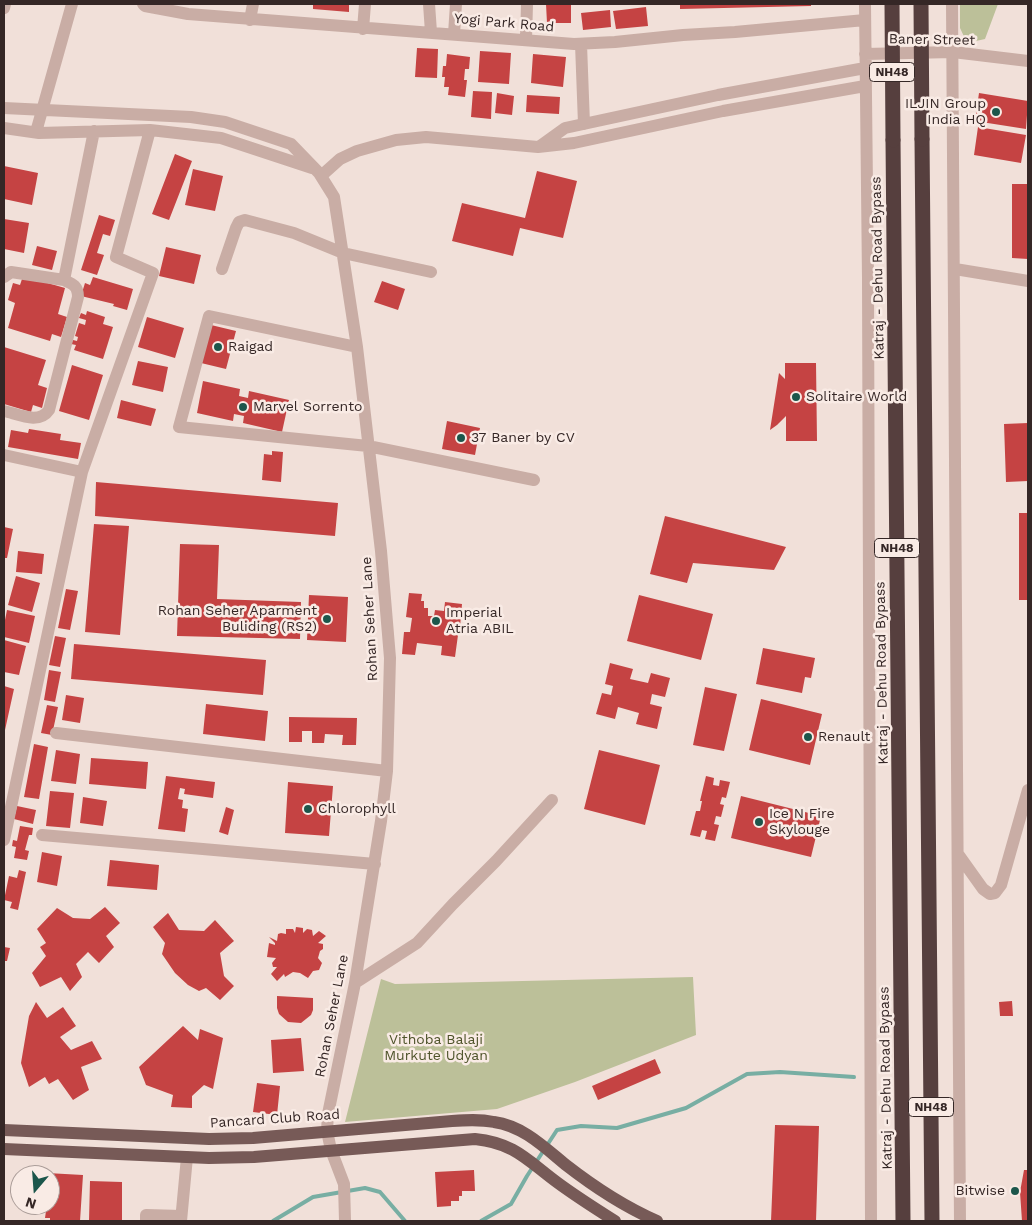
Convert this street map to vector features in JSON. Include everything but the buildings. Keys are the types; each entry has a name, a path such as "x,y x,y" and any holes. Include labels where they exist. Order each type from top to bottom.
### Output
{"highway":[{"name":"Katraj - Dehu Road Bypass","path":"892,4 903,1221"},
{"name":"NH48","path":"921,4 932,1221"}],"main road":[{"name":"Pancard Club Road","path":"4,1130 210,1139 253,1138 475,1120 496,1122 515,1128 547,1148 595,1186 644,1216 657,1221"},
{"path":"4,1149 186,1157 254,1157 475,1139 492,1141 507,1146 584,1202 616,1221"},
{"path":"534,1164 547,1148"}],"street":[{"path":"4,8 5,4"},
{"path":"36,132 72,4"},
{"name":"Yogi Park Road","path":"142,4 188,14 250,20 581,44 865,20"},
{"path":"250,20 253,4"},
{"path":"363,29 365,4"},
{"path":"428,4 430,32"},
{"path":"454,34 456,4"},
{"path":"526,40 527,4"},
{"path":"864,4 866,86 871,1221"},
{"path":"952,4 960,1221"},
{"path":"581,44 584,124"},
{"name":"Baner Street","path":"865,54 953,52 1028,62"},
{"path":"538,147 565,128 718,95 865,68"},
{"path":"4,128 36,132 150,130 221,138 318,173 340,159 358,151 396,140 426,137 538,147 574,143 723,111 866,86"},
{"name":"Rohan Seher Lane","path":"4,108 191,118 224,122 291,144 318,173 334,197 357,347 381,552 390,658 387,771 375,864 355,983 328,1114 327,1131 344,1190 346,1221"},
{"path":"4,840 82,472 153,273 116,257 150,130"},
{"path":"64,280 94,131"},
{"path":"222,269 236,228 239,222 245,220 294,233 343,253 431,272"},
{"path":"955,269 1028,281"},
{"path":"4,278 12,272 64,280 74,284 78,290 78,297 49,410 41,417 32,418 4,411"},
{"path":"357,347 209,316 179,427 368,446 534,480"},
{"path":"4,455 82,472"},
{"path":"56,733 387,771"},
{"path":"958,854 983,889 990,894 996,893 1001,885 1028,790"},
{"path":"355,983 417,943 552,800"},
{"path":"42,835 375,864"},
{"path":"146,1221 146,1215 181,1219 186,1157"}],"green space":[{"path":"960,4 998,4 985,39 967,43 960,28"},
{"name":"Vithoba Balaji Murkute Udyan","path":"693,977 696,1035 575,1082 497,1109 345,1122 381,979 395,984"}],"waterway":[{"path":"481,1221 511,1204 557,1130 581,1126 617,1128 686,1108 747,1074 780,1072 854,1077"},
{"path":"273,1221 313,1197 365,1188 380,1192 405,1221"}],"place":[{"name":"ILJIN Group India HQ","path":"996,112"},
{"name":"Raigad","path":"218,347"},
{"name":"Solitaire World","path":"796,397"},
{"name":"Marvel Sorrento","path":"243,407"},
{"name":"37 Baner by CV","path":"461,438"},
{"name":"Rohan Seher Aparment Buliding (RS2)","path":"327,619"},
{"name":"Imperial Atria ABIL","path":"436,621"},
{"name":"Renault","path":"808,737"},
{"name":"Chlorophyll","path":"308,809"},
{"name":"Ice N Fire Skylouge","path":"759,822"},
{"name":"Bitwise","path":"1015,1191"}]}
